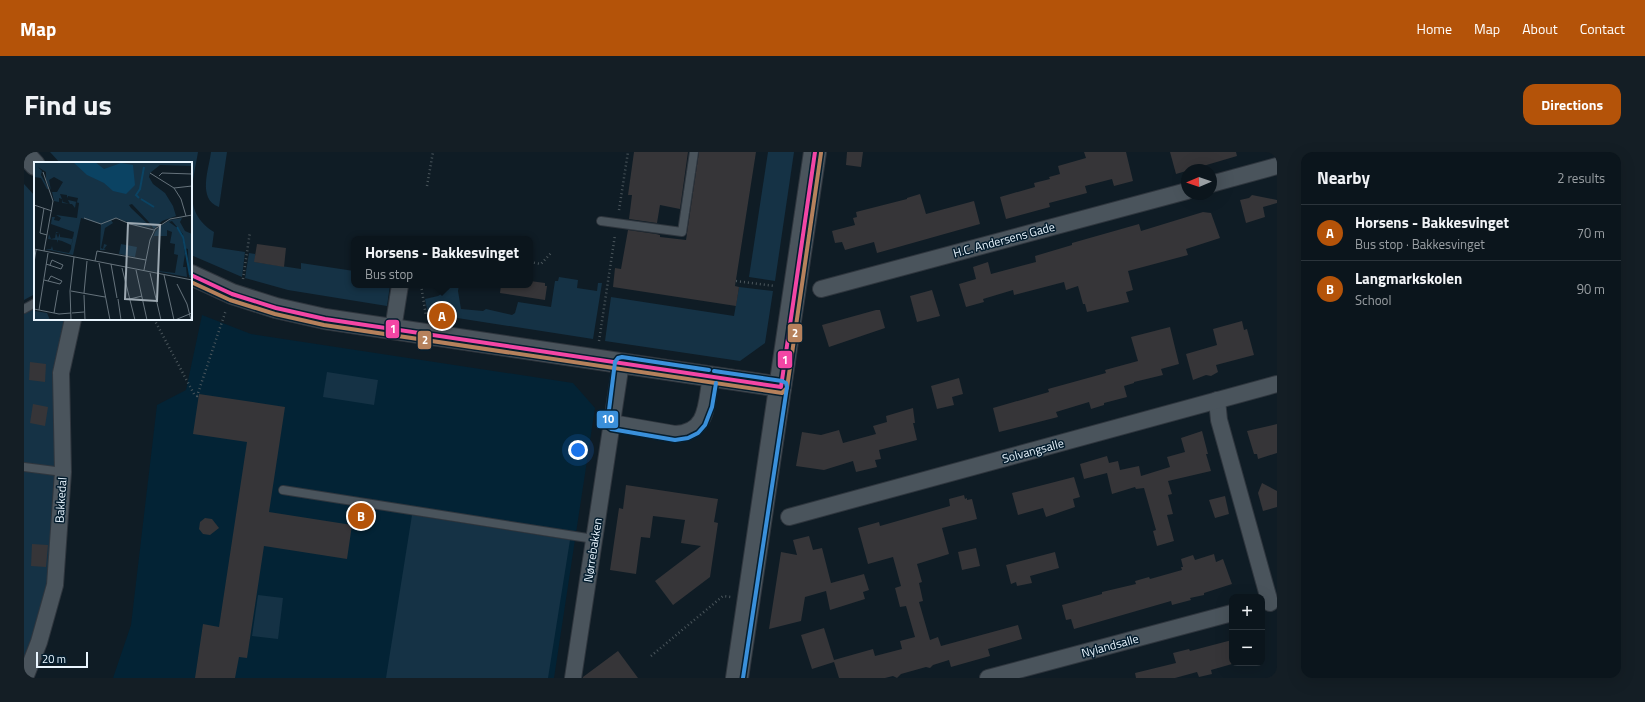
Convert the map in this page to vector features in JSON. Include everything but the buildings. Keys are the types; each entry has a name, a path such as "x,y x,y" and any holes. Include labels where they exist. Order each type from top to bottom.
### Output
{"main road":[{"path":"737,678 815,152"}],"street":[{"path":"24,153 34,164"},
{"path":"1217,182 1277,166"},
{"name":"H.C. Andersens Gade","path":"821,289 1181,193"},
{"path":"192,276 232,294 276,308 311,316 780,387"},
{"path":"394,329 400,288"},
{"name":"Bakkedal","path":"25,677 39,642 54,585 63,472 61,373 73,320"},
{"name":"Nørrebakken","path":"573,678 621,363"},
{"path":"612,423 675,434 692,430 700,425 704,417 711,376"},
{"name":"Solvangsalle","path":"788,517 1277,384"},
{"path":"1217,400 1219,420 1270,603"},
{"name":"Nylandsalle","path":"988,678 1229,614"}],"lane":[{"path":"601,222 682,232 694,152"},
{"path":"24,309 34,304"},
{"path":"24,467 63,472"},
{"path":"283,490 594,539"}],"path":[{"path":"427,186 433,152"},
{"path":"596,359 628,152"},
{"path":"155,320 194,394 197,396 237,277 243,279 250,232"},
{"path":"533,263 541,264 551,253"},
{"path":"736,281 795,289"},
{"path":"421,288 429,334"},
{"path":"651,656 723,596 748,599"}],"shaded area":[{"path":"50,152 198,152 192,186 192,162 59,162"},
{"path":"211,152 227,152 219,207 212,203 206,191"},
{"path":"768,152 794,152 775,281 749,277"},
{"path":"24,184 34,195 34,295 24,300"},
{"path":"192,196 197,215 204,224 214,232 212,247 245,252 242,277 192,255"},
{"path":"249,253 255,254 255,262 301,269 301,263 351,271 351,288 390,288 387,306 288,290 245,278"},
{"path":"559,277 578,280 577,288 597,291 598,283 602,283 593,339 451,317 446,316 447,313 440,313 440,315 428,314 425,299 438,296 449,288 458,288 461,309 483,311 486,309 512,315 515,313 518,302 551,307 555,281 558,281"},
{"path":"739,287 773,291 765,343 740,361 605,341 611,297 734,316"},
{"path":"34,308 34,320 69,320 49,577 36,630 24,660 24,314"},
{"path":"202,315 251,334 573,383 595,408 554,678 113,678 131,625 157,405 186,390"},
{"path":"327,372 378,380 374,405 323,397"},
{"path":"412,515 570,540 548,678 386,678"},
{"path":"258,595 283,598 278,639 252,636"}],"transit line":[{"name":"1","path":"192,275 232,294 276,308 325,319 781,387 815,152"},
{"name":"2","path":"192,282 230,300 275,314 324,325 782,393 787,388 821,153"},
{"name":"10","path":"709,370 622,357 618,358 615,362 607,426 611,429 675,440 688,438 698,433 705,425 712,407 716,383"},
{"name":"10","path":"714,371 782,381 786,383 787,387 743,678"}],"place":[{"name":"Horsens - Bakkesvinget","path":"442,316"},
{"name":"Langmarkskolen","path":"361,516"}]}
